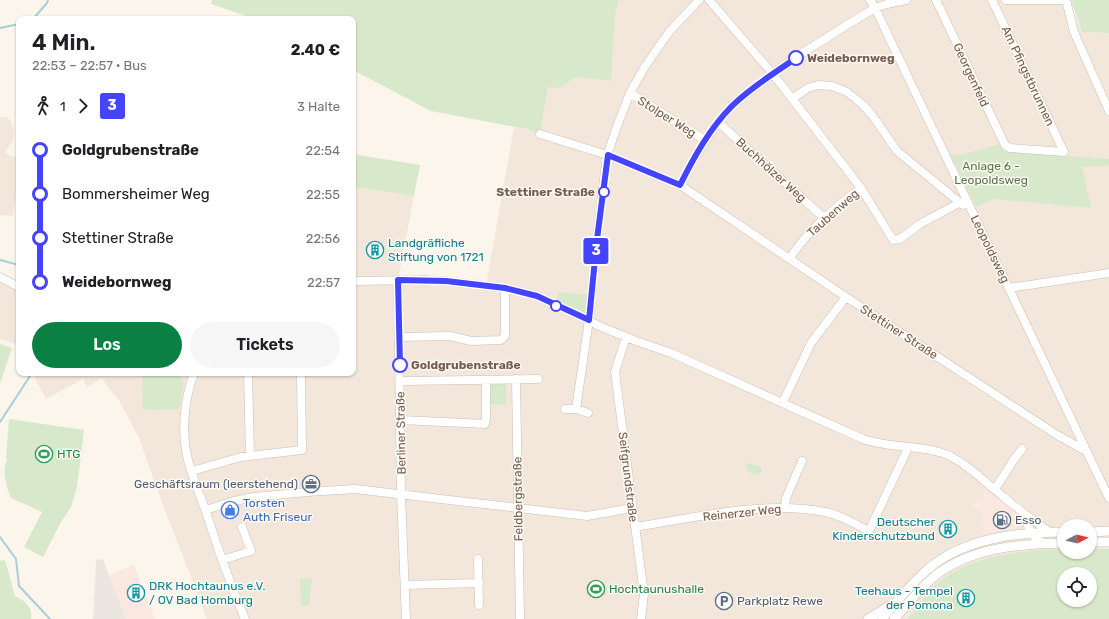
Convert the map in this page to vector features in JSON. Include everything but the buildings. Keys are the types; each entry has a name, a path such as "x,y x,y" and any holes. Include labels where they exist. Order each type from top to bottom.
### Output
{"street":[{"path":"576,409 589,320 597,239 608,155 630,93 644,68 660,43 698,0"},
{"path":"709,0 773,74 861,188 892,239 896,241 902,238 920,224 959,203"},
{"name":"Leopoldsweg","path":"870,0 1109,498"},
{"path":"680,185 692,160 705,140 732,106 773,74 818,43 875,8 906,0"},
{"name":"Georgenfeld","path":"936,0 1005,146 1008,148 1064,152"},
{"name":"Am Pfingstbrunnen","path":"992,0 1064,152"},
{"path":"1006,0 1066,0 1074,32 1109,111"},
{"path":"792,98 808,88 818,86 832,86 847,92 862,104 872,115 898,151 959,203 971,210"},
{"name":"Stolper Weg","path":"630,93 705,140"},
{"name":"Buchhölzer Weg","path":"718,122 824,218"},
{"name":"Stettiner Straße","path":"540,134 608,155 680,185 846,297 1057,435 1086,451"},
{"name":"Taubenweg","path":"790,258 806,235 841,202 861,188"},
{"path":"1009,288 1109,273"},
{"path":"0,277 16,285"},
{"name":"Berliner Straße","path":"398,280 401,494 406,619"},
{"path":"356,281 446,281 505,288 537,296 599,326 671,353 869,441 878,444 937,451 949,456 968,467 1025,514 1050,532"},
{"path":"399,337 450,336 471,341 501,340 505,336 505,288"},
{"path":"783,402 811,344 846,297"},
{"name":"Seifgrundstraße","path":"626,337 615,372 644,594 641,619"},
{"path":"191,376 184,416 186,448 192,471 222,560 245,619"},
{"path":"248,376 250,456"},
{"path":"192,471 237,457 302,450 301,376"},
{"name":"Feldbergstraße","path":"516,379 520,619"},
{"path":"400,381 538,379"},
{"path":"401,420 455,424 484,424 486,417 486,380"},
{"path":"565,409 576,409 588,413"},
{"name":"Reinerzer Weg","path":"634,526 748,510 785,508 825,512 846,519 869,531 908,448"},
{"path":"995,489 1022,449"},
{"path":"785,508 786,498 802,461"},
{"path":"206,510 243,499 302,492 362,489 587,516 632,508"},
{"path":"1025,514 1027,525 1036,540 1046,543"},
{"path":"1019,546 1025,544 1032,534 1033,525 1025,514"},
{"path":"1014,536 1023,531 1027,525"},
{"path":"222,560 251,551 242,527"},
{"path":"1097,531 1107,529"},
{"path":"882,619 927,570 949,555 973,543 1014,536 1057,532"},
{"path":"1097,542 1109,542"},
{"path":"894,619 935,576 969,556 990,549 1057,543"},
{"path":"478,559 479,605"},
{"path":"405,585 479,583"},
{"path":"868,619 898,600"}],"shaded area":[{"path":"619,0 1071,0 1073,11 1082,32 1109,33 1109,619 207,619 139,438 119,400 102,378 87,387 83,379 46,399 35,378 36,376 356,376 356,187 414,196 398,280 486,286 514,127 540,133 548,86 560,88 577,77 615,15"},
{"path":"0,117 7,117 11,121 14,130 13,141 5,152 16,157 16,194 13,216 0,215"},
{"path":"0,280 16,288 16,344 0,339"},
{"path":"986,489 1019,517 1021,523 1020,528 981,534 981,530 984,530 982,517 978,509 971,508"},
{"path":"103,559 126,619 93,619 96,560"},
{"path":"134,565 155,619 126,619 109,575"}],"green space":[{"path":"212,0 619,0 615,15 611,81 577,77 560,88 548,87 540,134 526,129 431,111 356,72 356,16 246,16 211,4"},
{"path":"1071,0 1109,0 1109,33 1082,32"},
{"name":"Anlage 6 - Leopoldsweg","path":"1000,144 1004,151 1109,159 1109,166 1082,167 1091,208 993,199 976,207 950,153 957,156"},
{"path":"356,154 420,165 414,196 356,187"},
{"path":"559,292 591,295 589,320 555,305"},
{"path":"0,344 12,348 0,384"},
{"path":"142,376 181,377 184,383 179,409 143,410"},
{"path":"492,382 506,382 506,405 488,404 487,387"},
{"path":"9,419 84,430 77,487 71,507 61,522 43,557 24,547 42,512 11,498 6,484 5,469"},
{"path":"749,463 761,467 762,472 753,474 746,468 747,464"},
{"path":"1057,549 1057,559 1097,559 1097,549 1109,549 1109,619 907,619 920,606 930,591 943,579 958,570 992,557 1029,551"},
{"path":"5,560 15,596 28,605 31,611 31,619 0,619 0,561"},
{"path":"312,578 309,605 301,606 300,579"}],"waterway":[{"path":"36,16 48,0"},
{"path":"0,28 16,25"},
{"path":"0,260 16,264"},
{"path":"0,422 30,376"},
{"path":"0,537 16,559 19,586 50,619"}],"bus line":[{"name":"3","path":"400,365 398,280 446,281 505,288 537,296 589,320 597,239 608,155 680,185 692,160 705,140 732,106 747,93 796,58"}],"place":[{"name":"Weidebornweg","path":"796,58"},
{"name":"Stettiner Straße","path":"604,192"},
{"name":"Landgräfliche Stiftung von 1721","path":"375,250"},
{"name":"Goldgrubenstraße","path":"400,365"},
{"name":"HTG","path":"44,454"},
{"name":"Geschäftsraum (leerstehend)","path":"311,484"},
{"name":"Torsten Auth Friseur","path":"230,510"},
{"name":"Esso","path":"1002,520"},
{"name":"Deutscher Kinderschutzbund","path":"948,529"},
{"name":"Hochtaunushalle","path":"596,589"},
{"name":"DRK Hochtaunus e.V. / OV Bad Homburg","path":"136,593"},
{"name":"Teehaus - Tempel der Pomona","path":"966,598"},
{"name":"Parkplatz Rewe","path":"724,601"}]}
